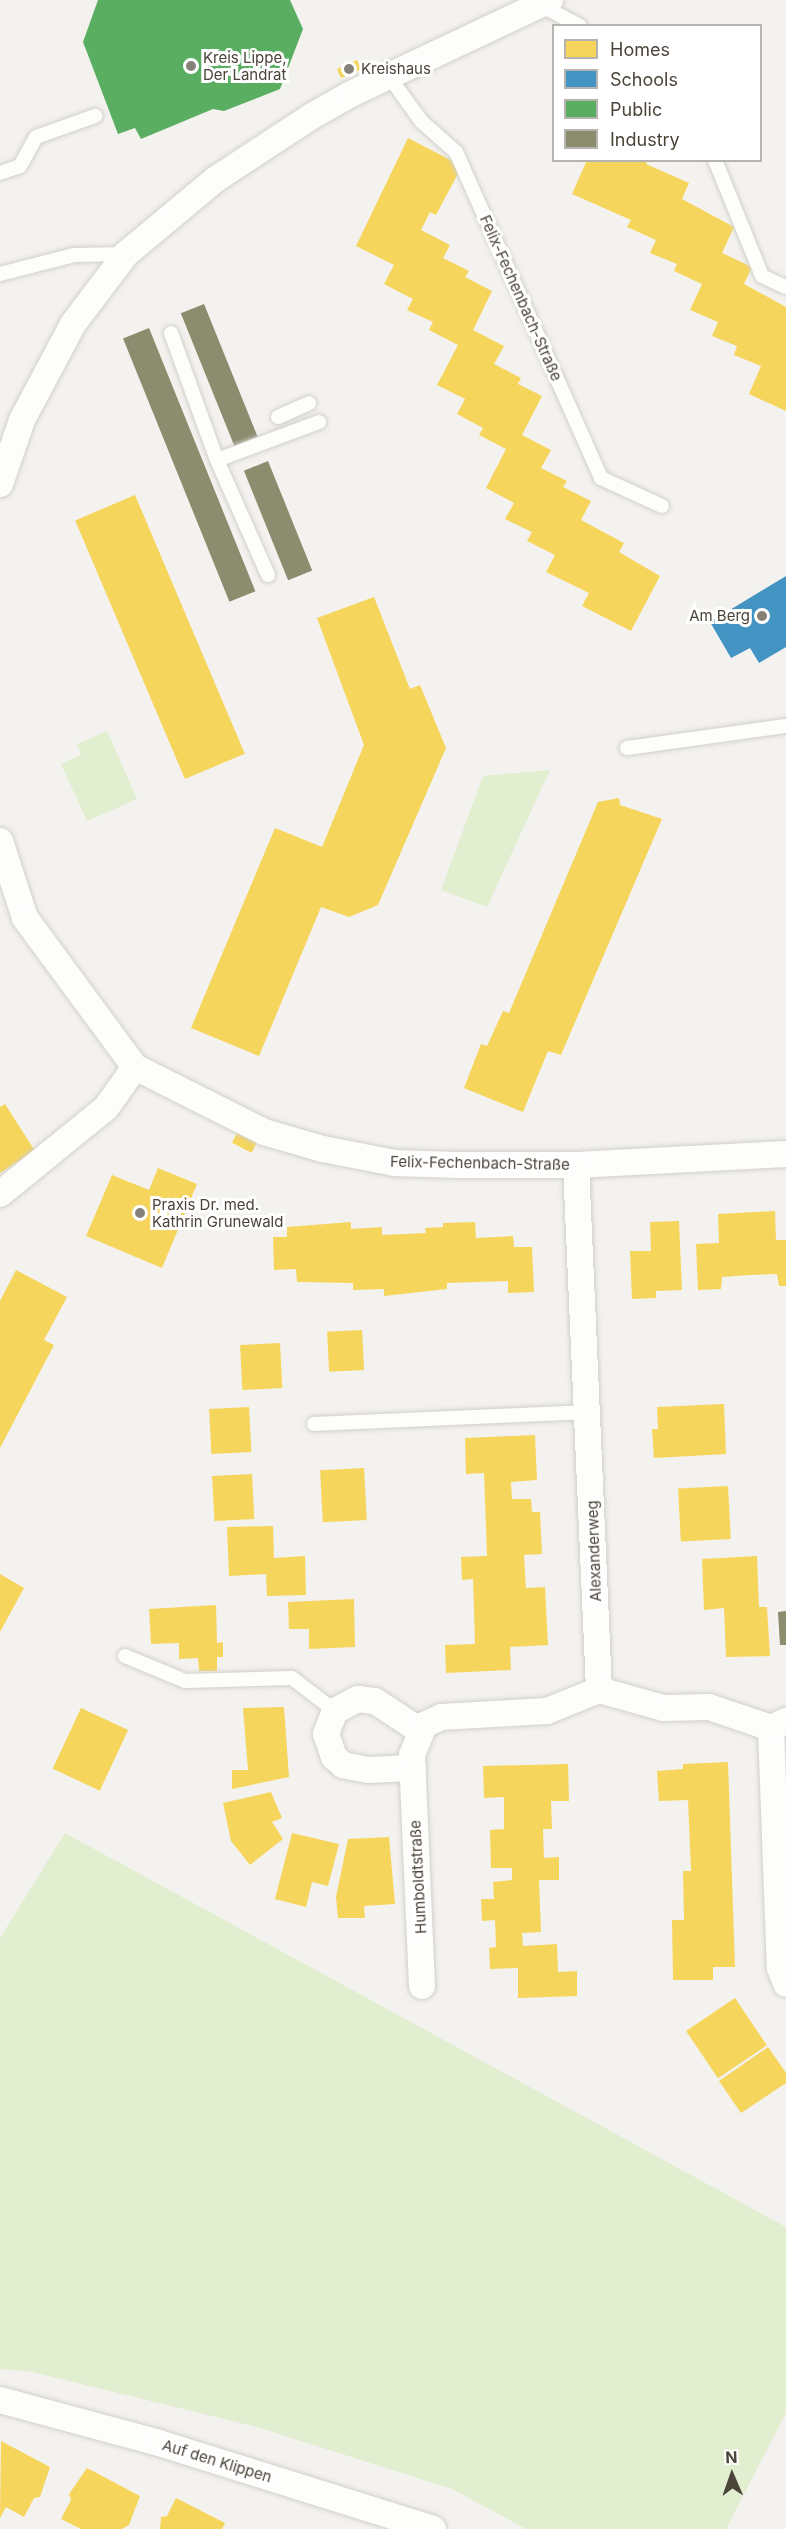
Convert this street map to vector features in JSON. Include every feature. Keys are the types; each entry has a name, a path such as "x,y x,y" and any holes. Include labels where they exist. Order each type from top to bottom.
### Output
{"street":[{"path":"0,484 22,420 73,324 126,254 216,179 312,116 388,75 545,2"},
{"name":"Felix-Fechenbach-Straße","path":"0,841 25,918 135,1067 264,1132 324,1149 395,1163 576,1165 786,1154"},
{"path":"0,1194 106,1108 135,1067"},
{"name":"Alexanderweg","path":"576,1165 599,1690"},
{"path":"412,1768 368,1770 343,1765 334,1757 326,1734 335,1711 343,1704 364,1699 384,1706 419,1730 441,1717 548,1711 599,1690 664,1708 709,1707 779,1724 780,1968 786,1984"},
{"name":"Humboldtstraße","path":"419,1730 413,1749 412,1768 422,1986"},
{"name":"Auf den Klippen","path":"0,2400 159,2443 392,2522 433,2529"}],"lane":[{"path":"545,2 577,24"},
{"name":"Felix-Fechenbach-Straße","path":"388,75 421,121 456,152 602,478 662,506"},
{"path":"0,173 20,166 36,137 95,116"},
{"path":"716,162 762,276 786,287"},
{"path":"0,274 74,255 126,254"},
{"path":"171,333 218,460 268,575"},
{"path":"278,417 309,404"},
{"path":"218,460 318,422"},
{"path":"627,748 786,726"},
{"path":"314,1424 588,1412"},
{"path":"125,1656 185,1682 292,1678 335,1711"}],"green space":[{"path":"107,731 137,799 87,821 61,764 81,755 77,744"},
{"path":"550,770 487,907 441,890 483,776"},
{"path":"65,1833 786,2227 786,2413 726,2529 526,2529 452,2489 257,2427 28,2371 0,2369 0,1938"}],"building: Homes":[{"name":"Kreishaus","path":"357,60 361,69 341,78 337,69"},
{"path":"408,138 462,166 436,215 430,212 421,230 450,245 443,258 469,271 465,277 492,291 473,330 504,346 494,364 521,378 518,384 542,396 522,435 551,450 541,468 567,481 563,487 591,501 581,520 624,543 619,552 660,576 631,631 582,606 589,593 546,572 555,555 527,541 532,532 505,519 514,503 486,488 506,449 479,435 483,428 457,414 465,399 437,385 458,345 429,330 433,322 407,310 413,299 384,284 394,265 356,246"},
{"path":"586,162 647,162 646,164 689,183 682,199 734,227 722,253 752,267 744,284 786,307 786,411 749,394 761,366 734,355 737,346 712,336 718,322 690,310 702,284 674,271 677,264 650,253 656,240 627,227 631,220 572,194"},
{"path":"135,495 245,754 185,779 75,520"},
{"path":"374,597 410,689 420,685 446,748 378,905 349,917 321,907 259,1056 191,1028 275,828 322,847 364,745 317,618"},
{"path":"619,798 620,805 662,819 561,1055 548,1051 523,1112 464,1088 481,1044 487,1046 503,1011 509,1013 598,802"},
{"path":"5,1104 35,1151 0,1173 0,1107"},
{"path":"237,1133 257,1143 252,1153 232,1143"},
{"name":"Praxis Dr. med. Kathrin Grunewald","path":"158,1168 197,1184 162,1268 86,1236 112,1175 149,1190"},
{"path":"775,1211 776,1240 786,1240 786,1286 779,1286 777,1274 750,1275 722,1277 721,1289 698,1290 696,1244 719,1243 718,1214"},
{"path":"679,1221 682,1290 656,1291 656,1298 632,1299 630,1251 651,1251 650,1222"},
{"path":"351,1222 351,1229 382,1227 382,1235 426,1233 425,1228 443,1227 443,1223 475,1222 476,1238 513,1236 514,1247 532,1247 534,1292 508,1293 508,1281 447,1283 447,1289 384,1296 384,1289 353,1290 353,1283 297,1282 296,1269 274,1270 273,1237 287,1237 287,1227"},
{"path":"16,1270 67,1297 44,1340 54,1345 0,1448 0,1301"},
{"path":"362,1330 364,1370 329,1372 327,1332"},
{"path":"280,1343 282,1388 242,1390 240,1345"},
{"path":"724,1404 726,1454 654,1458 652,1429 658,1429 657,1407"},
{"path":"249,1407 251,1452 211,1454 209,1409"},
{"path":"535,1435 537,1480 511,1482 512,1499 531,1499 532,1512 540,1512 542,1554 524,1555 526,1588 545,1587 548,1645 510,1647 511,1670 446,1673 445,1645 475,1644 473,1579 462,1580 461,1557 487,1556 484,1473 466,1474 465,1438"},
{"path":"364,1468 367,1520 323,1522 320,1470"},
{"path":"252,1474 254,1519 214,1521 212,1476"},
{"path":"728,1486 731,1539 681,1542 678,1489"},
{"path":"273,1526 274,1558 305,1556 306,1595 267,1596 266,1574 229,1576 227,1527"},
{"path":"757,1556 759,1607 767,1607 770,1656 726,1657 724,1608 704,1610 702,1559"},
{"path":"0,1574 24,1588 0,1632"},
{"path":"354,1599 355,1647 309,1649 309,1629 289,1629 288,1602"},
{"path":"216,1605 217,1643 223,1642 223,1657 217,1657 217,1671 199,1671 198,1658 179,1659 179,1643 151,1644 149,1609"},
{"path":"284,1707 289,1777 232,1789 232,1770 248,1770 243,1708"},
{"path":"81,1708 128,1730 100,1791 53,1769"},
{"path":"728,1762 735,1967 713,1967 713,1980 673,1980 672,1920 684,1920 683,1871 691,1871 688,1800 659,1801 657,1771 683,1769 683,1764"},
{"path":"568,1764 569,1801 551,1801 552,1829 543,1829 544,1858 559,1857 559,1880 539,1880 541,1932 522,1933 523,1946 557,1944 558,1972 577,1971 577,1996 518,1998 518,1968 490,1969 489,1948 496,1947 495,1920 482,1921 481,1899 494,1899 493,1882 512,1880 512,1868 491,1868 490,1830 504,1829 504,1797 484,1798 483,1766"},
{"path":"271,1792 282,1818 272,1822 283,1839 250,1865 231,1841 223,1803"},
{"path":"292,1833 339,1844 328,1886 312,1882 306,1907 275,1899"},
{"path":"389,1837 395,1904 364,1906 365,1918 338,1918 336,1897 348,1839"},
{"path":"735,1998 767,2045 718,2078 686,2031"},
{"path":"768,2047 786,2073 786,2083 741,2113 719,2081"},
{"path":"1,2441 50,2467 40,2497 34,2498 24,2517 6,2507 0,2518"},
{"path":"87,2468 140,2496 129,2525 122,2529 81,2529 61,2519 71,2500 69,2494"},
{"path":"176,2498 225,2523 222,2529 160,2529 161,2517 167,2516"}],"building: Schools":[{"name":"Am Berg","path":"786,576 786,647 759,663 750,648 731,658 710,622"}],"building: Public":[{"name":"Kreis Lippe, Der Landrat","path":"98,0 290,0 303,29 280,89 224,111 213,109 141,139 135,128 118,134 83,42"}],"building: Industry":[{"path":"204,304 258,437 234,446 181,313"},
{"path":"149,328 255,591 229,602 123,338"},
{"path":"268,461 312,570 288,580 244,471"},
{"path":"786,1611 786,1645 780,1645 778,1612"}],"place":[{"name":"Kreis Lippe, Der Landrat","path":"191,66"},
{"name":"Kreishaus","path":"349,69"},
{"name":"Am Berg","path":"762,616"},
{"name":"Praxis Dr. med. Kathrin Grunewald","path":"140,1213"}]}
